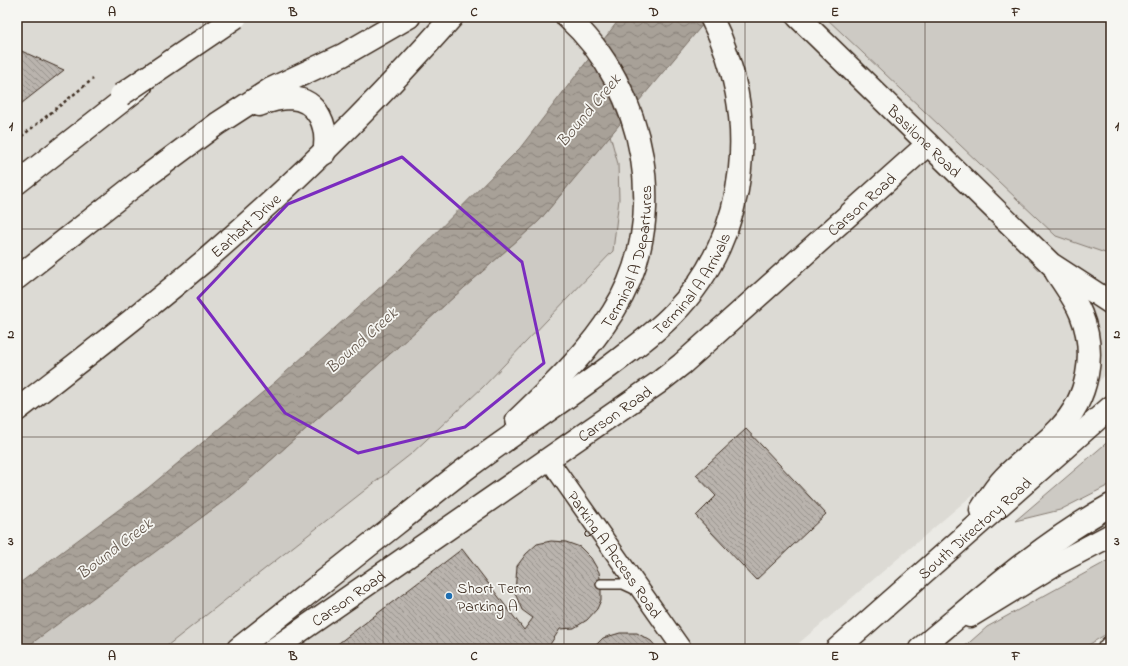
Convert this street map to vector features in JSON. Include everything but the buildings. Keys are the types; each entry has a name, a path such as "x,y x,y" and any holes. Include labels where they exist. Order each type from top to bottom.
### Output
{"main road":[{"path":"17,177 230,17"},
{"path":"17,183 122,97 236,17"},
{"path":"17,278 200,136 271,89 343,55 409,17"},
{"name":"Earhart Drive","path":"17,410 184,278 324,153 390,85 452,17"},
{"name":"Terminal A Departures","path":"473,463 576,362 604,326 622,295 636,261 644,222 644,183 639,145 630,110 614,76 593,45 567,17"},
{"name":"Terminal A Arrivals","path":"473,463 612,366 674,314 697,286 715,254 731,214 740,170 742,145 738,96 727,53 711,17"},
{"name":"Basilone Road","path":"798,17 1052,264"},
{"path":"235,113 281,98 304,101 315,109 323,123 325,139 324,153"},
{"name":"Carson Road","path":"274,649 549,460 633,401 682,364 928,144"},
{"path":"1052,264 1111,303"},
{"path":"958,541 1004,478 1059,429 1069,417 1081,396 1088,373 1089,355 1085,328 1076,302 1052,264"},
{"name":"South Directory Road","path":"838,649 958,541 1111,407"},
{"path":"238,649 473,463"},
{"path":"920,649 1025,561 1060,536 1111,505"},
{"path":"925,649 956,626 1018,586 1111,535"}],"street":[{"name":"Parking A Access Road","path":"549,460 682,649"}],"lane":[{"path":"601,584 623,584 641,592"}],"path":[{"path":"17,140 93,79"}],"highlighted area":[{"path":"402,157 522,262 544,363 465,427 358,453 285,413 198,298 288,204"}],"shaded area":[{"path":"17,17 1111,17 1111,370 1018,456 792,649 17,649"},
{"path":"825,17 1111,17 1111,255 1056,236"},
{"path":"610,135 618,164 619,199 613,251 483,387 411,454 163,649 24,649 232,495 539,221"},
{"path":"1111,439 1111,484 1060,510 1015,521"},
{"path":"1111,559 1111,631 1082,649 962,649 987,627"}],"water":[{"name":"Bound Creek","path":"621,17 709,17 539,221 232,495 24,649 17,649 17,585 148,488 275,382 396,273 520,148"}],"place":[{"name":"Short Term Parking A","path":"449,596"}]}
